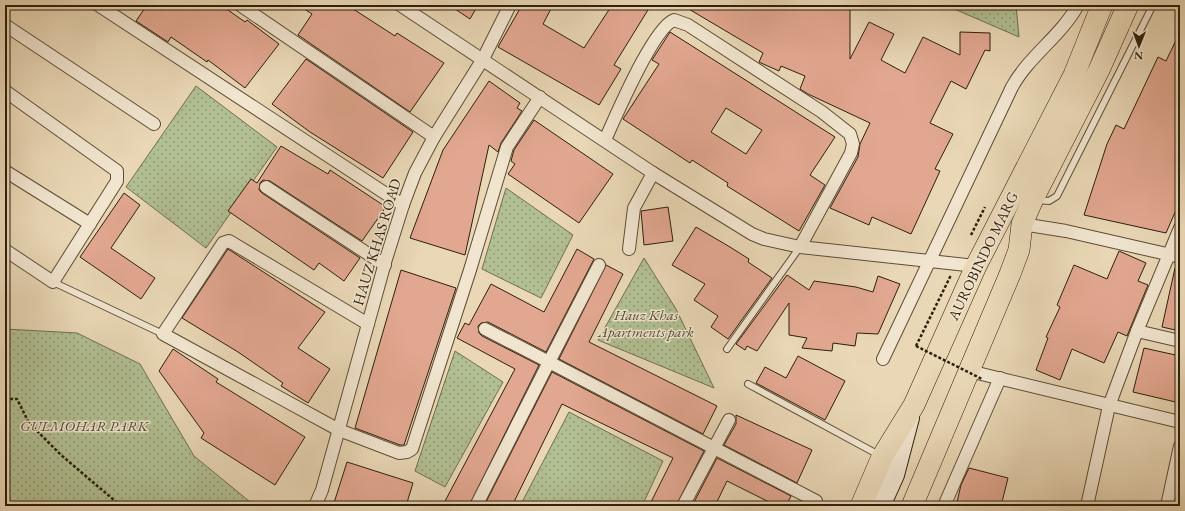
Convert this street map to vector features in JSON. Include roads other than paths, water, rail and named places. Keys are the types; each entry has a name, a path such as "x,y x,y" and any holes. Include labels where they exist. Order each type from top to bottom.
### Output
{"highway":[{"name":"AUROBINDO MARG","path":"861,506 882,457 914,405 976,266 1074,75 1102,5"},
{"name":"AUROBINDO MARG","path":"912,506 976,375 1018,250 1022,224 1033,198 1099,70 1128,5"}],"main road":[{"path":"882,506 895,475 914,405"}],"street":[{"path":"98,5 403,205"},
{"path":"240,5 434,137"},
{"path":"400,5 653,173 752,234 764,239 800,247 976,266"},
{"name":"HAUZ KHAS ROAD","path":"315,506 322,490 403,205 415,173 434,137 483,59 510,5"},
{"path":"883,359 928,261 1015,81 1031,60 1066,22 1078,5"},
{"path":"604,140 643,59 665,26 674,20 688,25 822,112 850,134 853,144 851,153 800,247"},
{"path":"5,25 154,124"},
{"path":"5,91 117,171 116,181 53,282 5,250"},
{"path":"368,324 229,241 223,243 163,334 339,430 399,453 407,452 412,449 470,270 507,147 540,97"},
{"path":"5,171 90,224"},
{"path":"629,249 634,208 653,173"},
{"path":"266,187 385,265"},
{"path":"1022,224 1066,231 1174,256"},
{"path":"1087,506 1109,406 1137,331 1174,256 1180,228"},
{"path":"476,506 599,265"},
{"path":"485,329 714,446 816,501 814,506"},
{"path":"1137,331 1180,340"},
{"path":"976,375 1000,378 1109,406 1180,422"},
{"path":"944,506 1000,378"},
{"path":"683,506 714,446 730,420"},
{"path":"1167,506 1180,446"}],"lane":[{"path":"1033,198 1049,201 1057,196 1153,5"},
{"path":"727,349 800,247"},
{"path":"53,282 163,334"},
{"path":"748,384 882,457"}],"park label":[{"name":"Hauz Khas Apartments park","path":"646,324"},
{"name":"GULMOHAR PARK","path":"84,426"}]}
